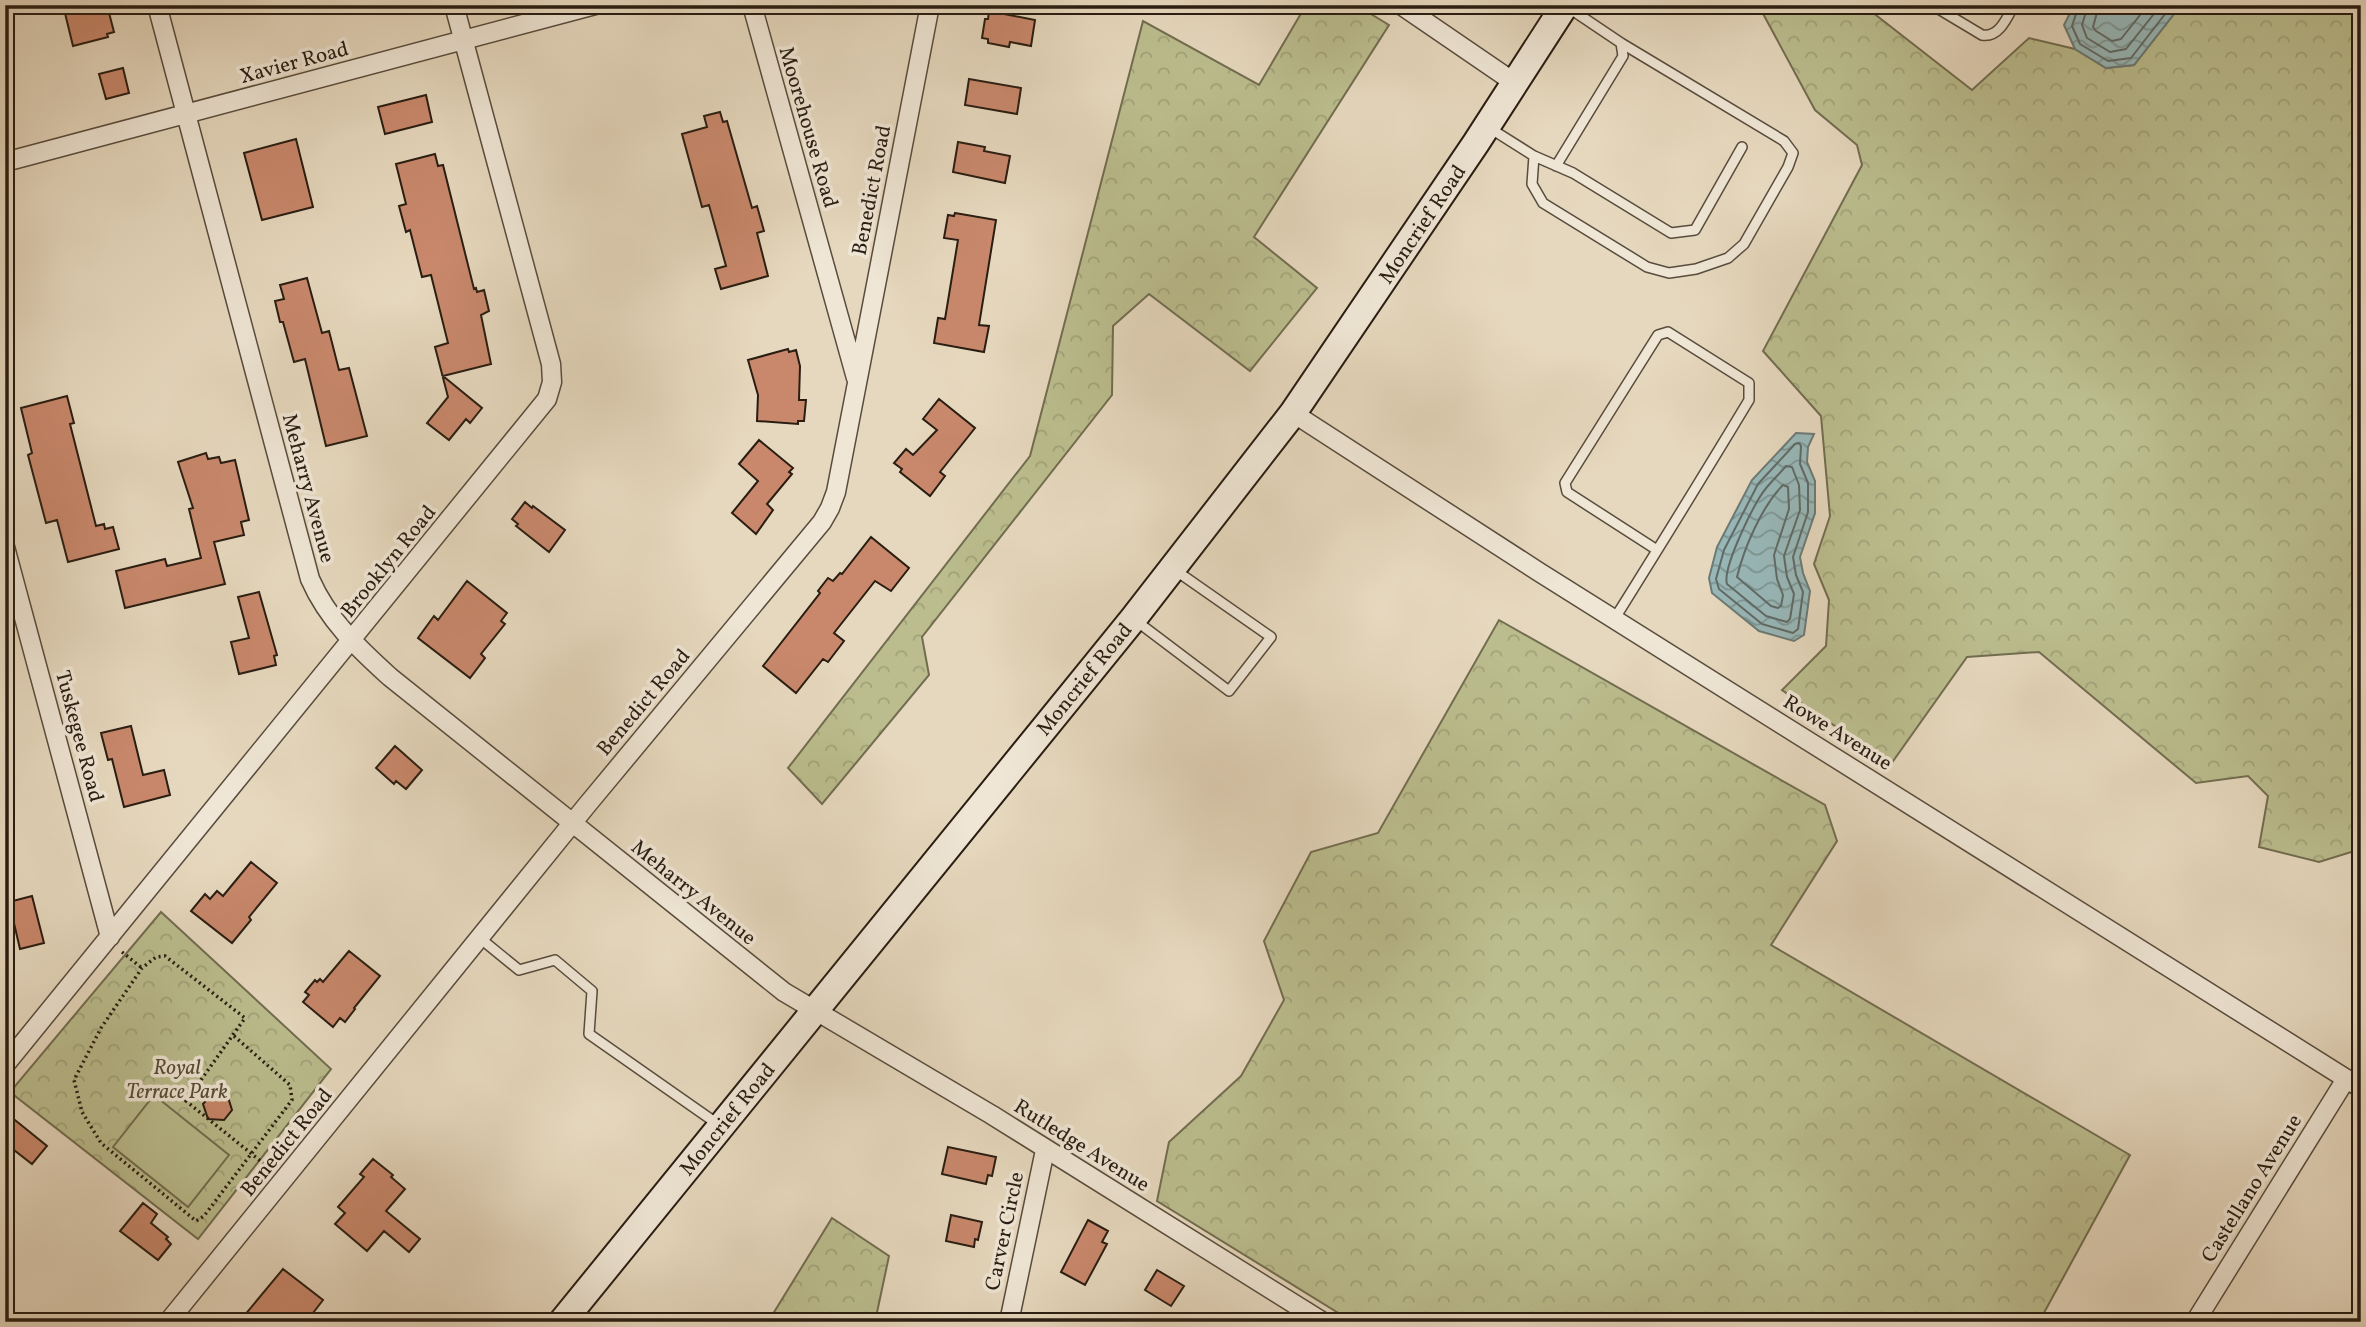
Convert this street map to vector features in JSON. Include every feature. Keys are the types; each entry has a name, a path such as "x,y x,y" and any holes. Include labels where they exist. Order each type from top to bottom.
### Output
{"main road":[{"name":"Moncrief Road","path":"562,1322 1133,619 1293,412 1487,126 1565,5"}],"street":[{"name":"Meharry Avenue","path":"157,5 310,579 330,617 351,641 390,677 783,992 816,1010"},
{"name":"Brooklyn Road","path":"5,1065 114,942 351,641 547,399 552,382 551,364 454,5"},
{"name":"Xavier Road","path":"5,162 595,5"},
{"name":"Moorehouse Road","path":"752,5 856,381"},
{"name":"Benedict Road","path":"168,1322 572,824 822,522 836,492 930,5"},
{"path":"1401,5 1515,82"},
{"name":"Rowe Avenue","path":"1293,412 2353,1084"},
{"name":"Tuskegee Road","path":"5,547 114,942"},
{"name":"Rutledge Avenue","path":"816,1010 992,1115 1323,1322"},
{"name":"Castellano Avenue","path":"2195,1322 2353,1084"},
{"name":"Carver Circle","path":"1009,1322 1045,1150"}],"lane":[{"path":"1534,156 1532,184 1542,203 1647,267 1669,273 1696,270 1728,258 1744,244 1788,167 1793,153 1784,141 1621,43 1565,5"},
{"path":"1931,5 1946,9 1982,35 1989,36 1996,33 2014,5"},
{"path":"1556,166 1623,57 1621,43"},
{"path":"1487,126 1534,156 1573,173 1671,233 1695,230 1742,148"},
{"path":"1615,618 1657,550 1749,400 1749,383 1668,332 1658,335 1565,484 1567,492 1657,550"},
{"path":"1133,619 1229,691 1271,637 1173,568"},
{"path":"481,939 519,970 555,960 592,991 589,1034 721,1126"}],"path":[{"path":"114,942 142,968"},
{"path":"234,1036 290,1085 292,1100 251,1154 204,1216 196,1221 101,1143 82,1112 74,1080 101,1028 142,968 156,957 165,956 245,1018 186,1101 251,1154 269,1169"}],"green space":[{"path":"1306,5 1356,5 1389,25 1254,237 1317,288 1250,371 1149,294 1113,326 1112,395 922,637 929,675 822,804 788,768 1030,456 1143,21 1259,85"},
{"path":"1753,5 1863,5 1972,90 2029,38 2075,49 2106,68 2134,65 2181,5 2361,5 2361,849 2319,862 2259,847 2268,796 2248,776 2196,783 2039,652 1967,657 1891,764 1782,690 1826,646 1829,600 1814,564 1830,516 1821,416 1763,351 1862,165 1857,145 1815,110 1761,10"},
{"path":"1499,620 1825,805 1837,841 1771,945 2130,1155 2039,1322 1353,1322 1157,1201 1169,1142 1241,1076 1284,1000 1264,941 1311,852 1378,833"},
{"name":"Royal Terrace Park","path":"161,912 331,1069 198,1239 10,1092"},
{"path":"154,1095 229,1155 188,1207 113,1147"},
{"path":"832,1218 889,1256 875,1322 768,1322"}],"water":[{"path":"2074,5 2181,5 2134,65 2106,68 2075,49 2064,25"},
{"path":"1796,433 1814,434 1808,447 1807,462 1815,481 1815,513 1800,557 1810,591 1804,635 1794,641 1759,631 1712,593 1709,578 1717,547 1752,480"}],"building":[{"path":"63,5 107,5 114,32 107,34 108,37 73,46"},
{"path":"989,11 1035,20 1031,46 1010,42 1009,47 988,43 988,39 982,38"},
{"path":"123,68 129,93 106,99 99,74"},
{"path":"969,79 1021,88 1017,114 965,105"},
{"path":"426,95 432,122 385,134 378,107"},
{"path":"720,112 723,122 727,121 752,208 757,206 764,231 757,233 768,276 721,289 715,269 726,266 709,205 702,207 682,134 707,127 704,116"},
{"path":"296,139 313,207 262,220 244,153"},
{"path":"958,142 985,147 984,151 1010,156 1005,183 953,172"},
{"path":"435,154 438,166 443,165 474,289 476,288 477,292 484,290 489,311 481,315 491,364 443,376 482,408 470,423 466,419 449,440 427,423 448,397 435,347 448,343 431,275 422,277 410,230 406,232 399,206 406,204 396,164"},
{"path":"955,213 996,220 979,325 989,326 984,352 934,343 938,318 945,319 958,240 944,238 948,215 954,216"},
{"path":"307,278 322,333 329,331 339,370 349,368 367,436 326,446 305,359 294,362 275,301 284,299 280,285"},
{"path":"788,349 789,352 796,350 800,366 799,400 806,400 804,421 798,421 798,424 757,421 758,395 748,360"},
{"path":"67,396 74,423 70,424 96,526 104,524 105,529 113,527 119,549 68,562 57,520 46,523 28,455 32,453 21,408"},
{"path":"939,399 975,428 940,472 945,476 930,496 900,472 902,469 894,463 906,449 913,455 937,430 923,419"},
{"path":"759,440 793,468 789,472 792,474 767,504 773,510 756,534 732,513 758,481 739,464"},
{"path":"206,453 208,459 219,457 221,463 235,460 249,520 241,522 244,535 214,542 225,584 125,608 116,571 165,559 167,566 201,558 189,509 193,508 178,462"},
{"path":"525,502 565,530 549,552 516,526 518,524 512,519"},
{"path":"871,537 909,568 891,591 875,581 834,633 844,641 828,662 823,659 796,693 763,666 820,593 818,591 828,578 833,581 842,574"},
{"path":"467,581 507,613 501,621 505,624 481,654 485,658 470,678 418,638 434,616 438,620"},
{"path":"259,592 277,655 274,656 276,665 239,674 231,642 249,638 238,597"},
{"path":"131,726 143,775 164,770 170,795 124,807 112,759 108,760 101,733"},
{"path":"395,746 422,770 406,789 396,781 394,784 376,768"},
{"path":"251,862 277,883 232,943 191,911 205,894 210,899 217,891 223,896"},
{"path":"32,896 44,943 20,949 9,902"},
{"path":"349,951 380,976 345,1022 340,1018 333,1027 303,1002 309,995 305,992 315,980 317,982 320,979 323,982"},
{"path":"212,1094 227,1094 232,1110 224,1120 208,1119 203,1104"},
{"path":"5,1112 47,1146 32,1164 5,1143"},
{"path":"948,1147 996,1157 992,1176 988,1175 986,1184 942,1174"},
{"path":"373,1159 405,1189 386,1211 420,1239 409,1252 384,1231 367,1251 335,1224 345,1213 338,1207 364,1177 360,1174"},
{"path":"143,1203 157,1214 151,1223 168,1237 166,1239 171,1244 158,1260 120,1231"},
{"path":"951,1215 982,1222 974,1247 946,1241"},
{"path":"1088,1220 1108,1231 1102,1242 1107,1244 1085,1285 1061,1272"},
{"path":"283,1269 323,1300 306,1322 239,1322"},
{"path":"1157,1270 1184,1286 1171,1306 1145,1290"}]}
